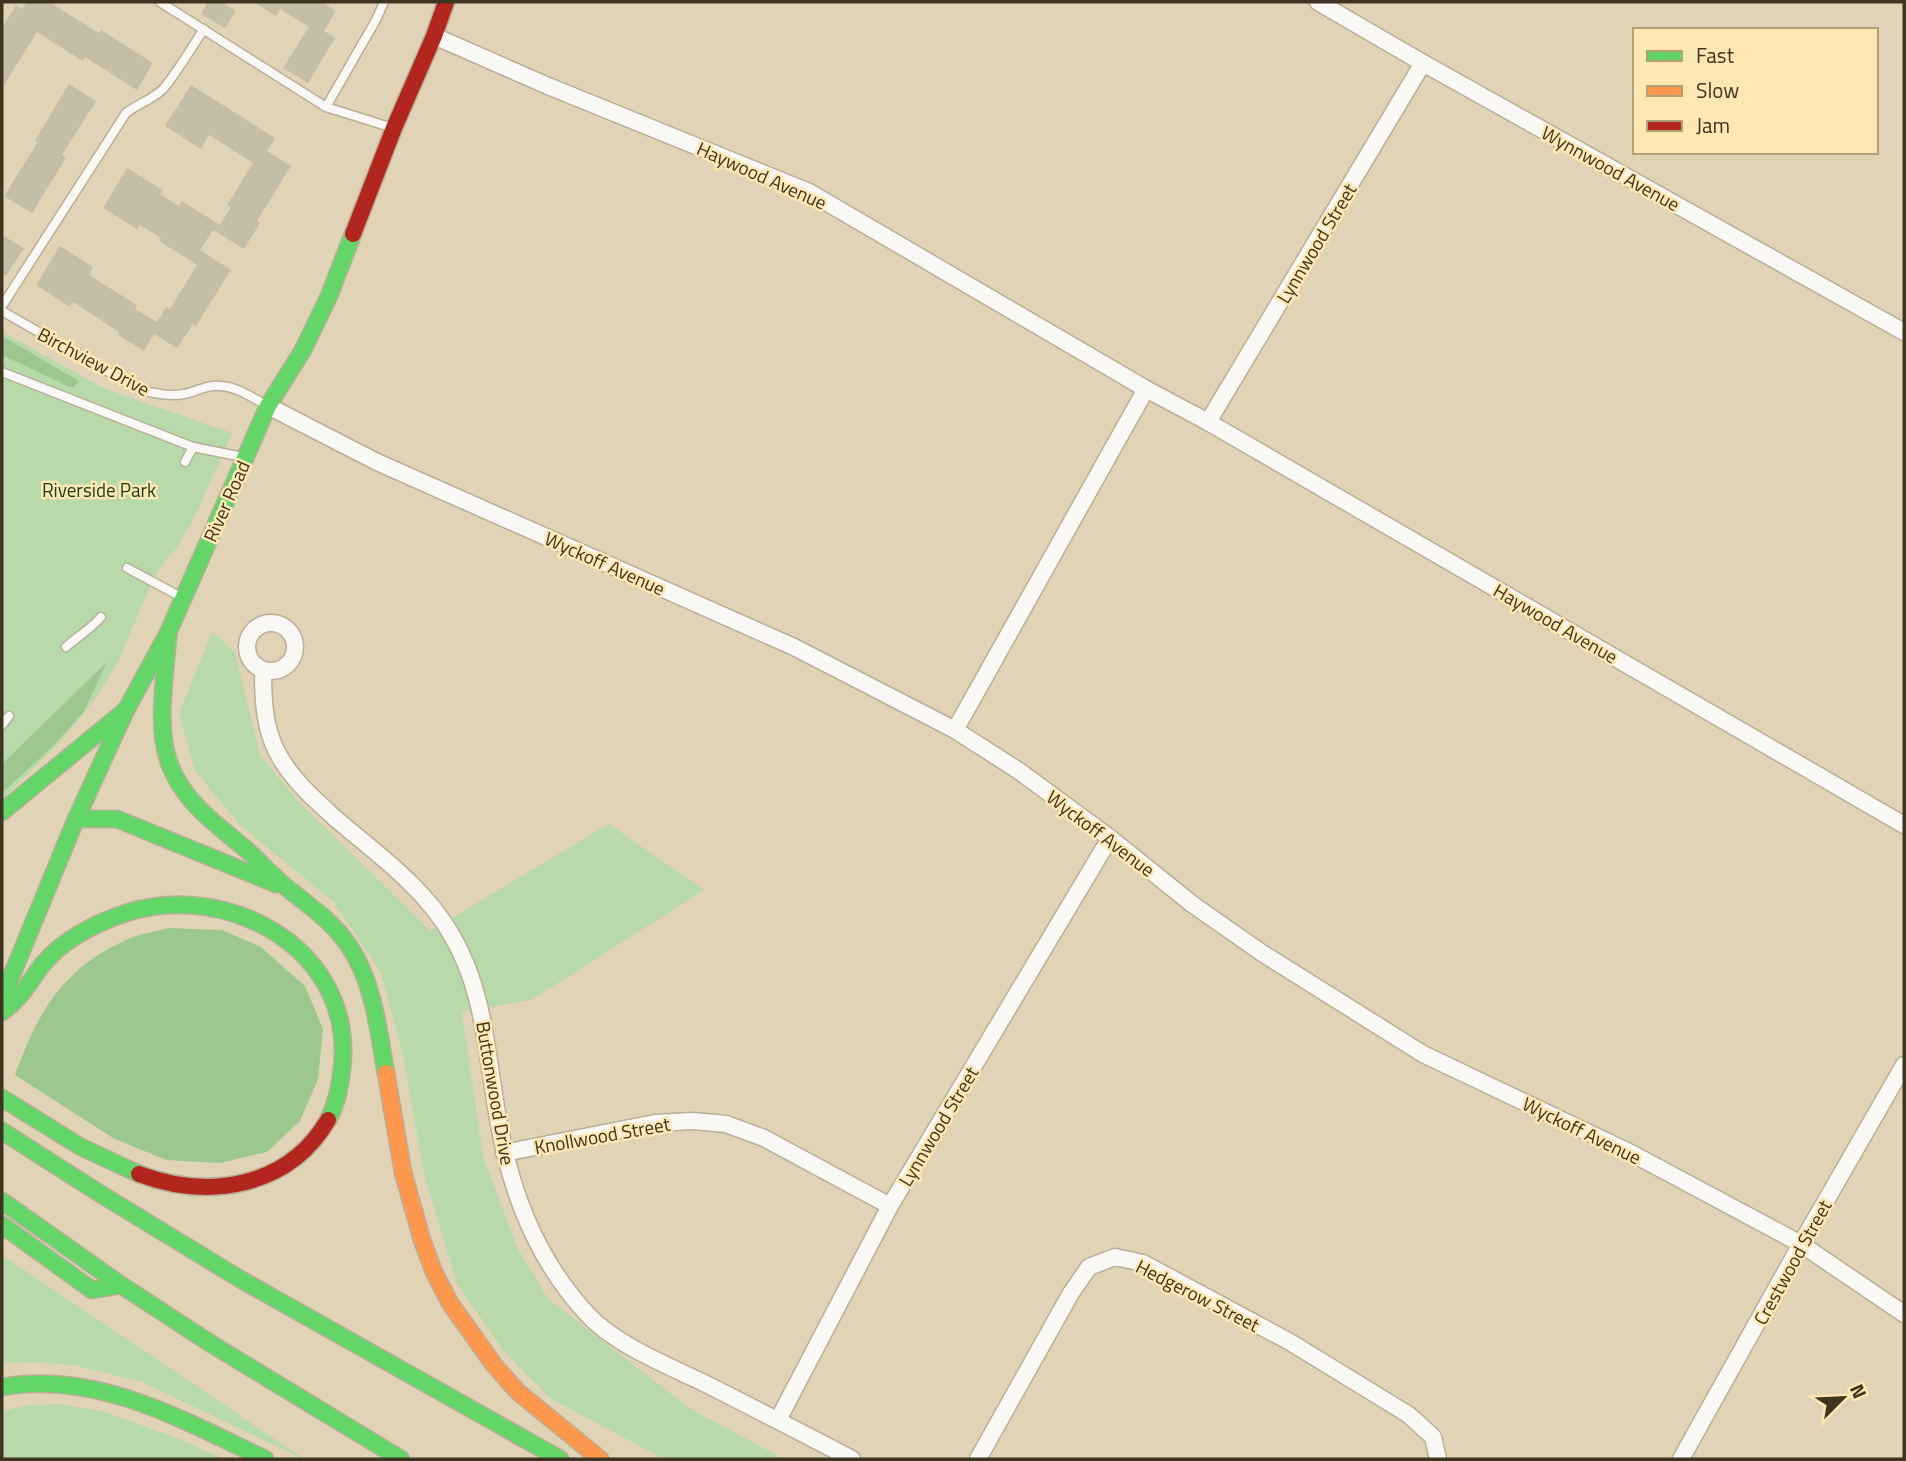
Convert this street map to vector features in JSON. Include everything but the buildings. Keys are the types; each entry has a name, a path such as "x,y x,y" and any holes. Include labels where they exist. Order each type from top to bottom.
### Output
{"main road":[{"name":"River Road","path":"2,999 76,819 126,710 168,633 268,406 303,350 328,296 446,2"},
{"path":"168,633 163,726 165,751 173,775 200,811 318,912 341,935 357,958 367,980 381,1037 406,1184 434,1272 450,1303 494,1365 518,1392 600,1459"},
{"path":"2,811 126,710"},
{"path":"76,819 117,819 288,889"},
{"path":"2,1012 19,999 49,957 79,935 110,919 138,909 168,904 197,906 228,911 256,921 284,937 305,956 324,980 335,1003 342,1029 344,1055 341,1082 332,1111 321,1132 306,1150 280,1168 253,1181 225,1188 194,1188 138,1174 111,1162 2,1098"},
{"path":"2,1131 240,1279 560,1459"},
{"path":"2,1201 121,1285 401,1459"},
{"path":"2,1225 92,1290 121,1285"},
{"path":"2,1387 41,1382 64,1383 115,1394 265,1459"}],"street":[{"name":"Wynnwood Avenue","path":"1318,2 1904,332"},
{"name":"Haywood Avenue","path":"434,36 548,86 809,192 1904,825"},
{"name":"Lynnwood Street","path":"1208,422 1423,63"},
{"path":"955,730 1146,389"},
{"name":"Wyckoff Avenue","path":"268,406 377,462 794,647 955,730 1019,771 1110,838 1192,904 1242,939 1423,1054 1633,1154 1801,1244 1904,1314"},
{"name":"Buttonwood Drive","path":"263,670 263,701 268,730 276,752 291,774 316,801 400,873 428,902 451,933 468,966 478,996 503,1153 524,1218 556,1277 590,1318 628,1346 852,1459"},
{"name":"Lynnwood Street","path":"778,1420 890,1206 1110,838"},
{"name":"Crestwood Street","path":"1681,1459 1904,1065"},
{"name":"Knollwood Street","path":"503,1153 655,1122 693,1121 726,1125 764,1138 890,1206"},
{"name":"Hedgerow Street","path":"978,1459 1089,1267 1115,1257 1143,1263 1155,1269 1290,1342 1409,1415 1433,1437 1438,1459"}],"lane":[{"path":"160,2 326,107 394,128"},
{"path":"326,107 384,2"},
{"path":"2,309 125,113 163,89 204,29"},
{"name":"Birchview Drive","path":"2,309 140,390 174,395 218,385 242,392 268,406"},
{"path":"2,372 193,447 246,458"},
{"path":"185,462 193,447"},
{"path":"127,568 183,598"},
{"path":"66,647 79,635 91,629 101,617"},
{"path":"2,725 9,716"}],"green space":[{"name":"Riverside Park","path":"2,332 105,389 232,433 179,544 159,569 102,689 62,739 2,799"},
{"path":"2,336 79,381 72,388 2,355"},
{"path":"212,632 235,652 260,755 298,801 430,931 609,824 704,890 531,1000 462,1012 483,1157 518,1249 548,1299 692,1410 784,1459 664,1459 550,1398 503,1350 457,1283 424,1174 404,1059 381,972 334,902 239,824 195,770 179,713"},
{"path":"107,662 83,713 51,748 2,793 2,764"},
{"path":"168,928 222,930 261,947 305,986 323,1029 318,1079 300,1121 267,1152 220,1163 166,1160 113,1138 15,1075 43,1012 69,979 85,964 126,940"},
{"path":"2,1255 304,1459 142,1382 77,1366 38,1362 2,1363"},
{"path":"58,1404 105,1412 182,1440 223,1459 2,1459 2,1412 22,1406"}],"traffic: fast":[{"path":"2,999 76,819 126,710 168,633 268,406 303,350 329,296 353,234"},
{"path":"168,633 162,718 166,750 176,779 203,813 322,916 349,946 370,991 386,1073"},
{"path":"2,812 126,710"},
{"path":"76,819 117,819 276,884"},
{"path":"2,1012 20,995 51,955 82,932 105,921 129,912 166,905 203,906 239,915 273,931 301,953 324,981 338,1015 343,1054 339,1088 328,1120"},
{"path":"2,1098 81,1147 139,1174"},
{"path":"2,1131 240,1279 560,1459"},
{"path":"2,1201 121,1285 213,1345 401,1459"},
{"path":"2,1225 92,1290 121,1285"},
{"path":"2,1387 37,1384 105,1392 171,1415 265,1459"}],"traffic: slow":[{"path":"386,1073 403,1172 422,1240 450,1303 494,1365 518,1392 600,1459"}],"traffic: jam":[{"path":"353,234 446,2"},
{"path":"139,1174 192,1186 244,1182 269,1174 291,1161 311,1143 328,1120"}]}
